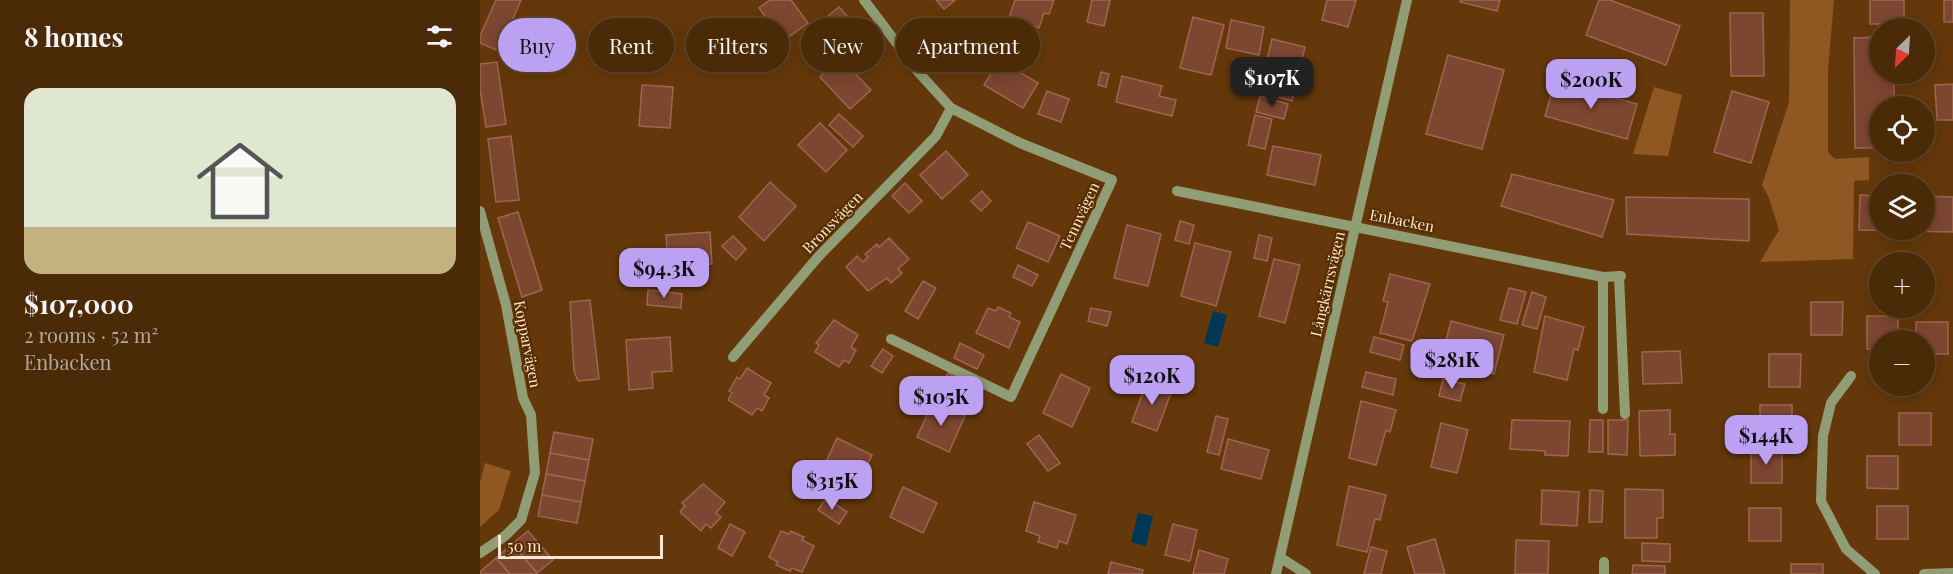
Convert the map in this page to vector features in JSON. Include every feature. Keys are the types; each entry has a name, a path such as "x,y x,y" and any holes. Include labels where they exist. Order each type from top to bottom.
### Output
{"street":[{"name":"Tennvägen","path":"864,0 920,74 951,108 1020,143 1112,180 1011,397 891,339"},
{"name":"Långkärrsvägen","path":"1276,574 1407,0"},
{"name":"Bronsvägen","path":"733,357 818,257 936,136 951,108"},
{"name":"Enbacken","path":"1177,191 1602,277 1620,276 1625,414"},
{"name":"Kopparvägen","path":"480,210 506,305 523,398 531,415 535,473 521,519 504,536 480,553"},
{"path":"1602,277 1603,409"},
{"path":"1851,376 1831,403 1823,436 1821,501 1846,549 1875,574"},
{"path":"1281,558 1306,574"},
{"path":"1604,562 1604,574"},
{"path":"1924,574 1953,573"}],"shaded area":[{"path":"1790,0 1834,0 1828,70 1828,152 1835,159 1869,157 1869,180 1854,181 1853,259 1760,262 1779,230 1769,198 1762,185 1789,102"},
{"path":"1654,87 1682,95 1668,156 1633,154"},
{"path":"485,463 511,471 499,510 480,527 480,482"}],"water":[{"path":"1213,311 1227,315 1218,347 1204,343"},
{"path":"1138,513 1153,516 1146,546 1131,542"}],"building":[{"path":"496,0 521,0 513,18 498,18 498,51 480,43 480,36"},
{"path":"770,0 791,0 804,18 801,18 801,28 789,37 789,18 766,18 759,8"},
{"path":"936,0 955,0 944,9"},
{"path":"1015,0 1054,0 1049,14 1044,13 1040,25 1040,18 1009,18"},
{"path":"1092,0 1110,0 1104,26 1087,22"},
{"path":"1327,0 1356,0 1348,27 1322,20"},
{"path":"1460,0 1500,0 1497,11 1460,2"},
{"path":"1599,0 1610,0 1680,26 1666,65 1586,35"},
{"path":"1870,0 1904,0 1904,18 1870,18"},
{"path":"1944,0 1953,0 1953,22 1944,22"},
{"path":"839,7 849,18 825,18"},
{"path":"1730,13 1763,13 1764,76 1731,76"},
{"path":"1193,17 1224,25 1211,75 1180,68"},
{"path":"1231,20 1264,27 1259,55 1226,48"},
{"path":"1869,37 1869,84 1894,84 1894,96 1869,96 1869,148 1855,148 1854,38"},
{"path":"1272,39 1305,47 1292,101 1259,92"},
{"path":"1448,55 1504,70 1482,149 1426,134"},
{"path":"497,62 506,124 486,127 480,89 480,64"},
{"path":"825,72 854,72 871,90 850,109 820,77"},
{"path":"992,72 1019,72 1038,83 1023,108 984,85"},
{"path":"1101,72 1109,74 1106,87 1098,85"},
{"path":"1122,76 1162,86 1159,96 1176,100 1172,116 1116,102"},
{"path":"1555,81 1637,104 1627,139 1545,116"},
{"path":"1953,84 1953,120 1937,120 1935,85"},
{"path":"642,85 673,87 670,128 639,126"},
{"path":"1047,91 1069,99 1061,122 1038,114"},
{"path":"1732,91 1769,102 1751,163 1714,152"},
{"path":"1260,96 1288,104 1284,119 1256,112"},
{"path":"839,114 863,136 853,147 829,125"},
{"path":"1255,115 1272,119 1265,149 1248,145"},
{"path":"820,123 847,150 826,172 798,145"},
{"path":"511,136 519,200 496,202 488,139"},
{"path":"1273,146 1321,155 1315,185 1267,175"},
{"path":"946,151 968,175 942,199 920,175"},
{"path":"1512,174 1614,200 1602,237 1501,206"},
{"path":"770,182 796,206 764,241 739,217"},
{"path":"905,183 922,201 909,213 892,196"},
{"path":"982,191 991,201 981,211 971,201"},
{"path":"1860,195 1869,195 1869,230 1859,230"},
{"path":"1935,196 1953,197 1953,232 1935,232"},
{"path":"1626,197 1749,199 1749,241 1627,234"},
{"path":"518,212 542,290 522,297 498,218"},
{"path":"1180,221 1194,225 1189,244 1175,240"},
{"path":"1028,222 1060,236 1048,262 1016,248"},
{"path":"1127,225 1161,234 1148,286 1114,278"},
{"path":"710,232 712,264 668,266 666,235"},
{"path":"1259,235 1272,238 1267,261 1254,258"},
{"path":"733,236 746,249 736,260 722,246"},
{"path":"889,238 909,259 898,269 902,273 891,283 887,278 868,291 846,267 857,256 863,262 868,257 865,254 877,244 879,247"},
{"path":"1195,243 1231,252 1216,306 1181,296"},
{"path":"1274,259 1300,265 1285,323 1259,316"},
{"path":"1018,265 1038,275 1032,286 1013,277"},
{"path":"1390,274 1430,284 1412,341 1380,333 1388,302 1383,301"},
{"path":"923,281 936,288 918,319 905,311"},
{"path":"1509,288 1526,292 1517,324 1500,320"},
{"path":"648,290 682,294 681,308 647,305"},
{"path":"1532,292 1546,297 1537,329 1522,325"},
{"path":"590,300 599,379 578,381 574,371 570,302"},
{"path":"1811,302 1843,302 1842,335 1811,335"},
{"path":"998,307 1011,313 1009,317 1020,322 1009,348 976,333 988,308 996,311"},
{"path":"1091,308 1111,312 1107,326 1088,321"},
{"path":"1545,316 1584,327 1578,350 1574,349 1567,380 1534,372"},
{"path":"1867,316 1869,318 1898,318 1898,330 1869,330 1869,349 1867,349"},
{"path":"834,320 858,335 851,347 856,350 849,363 844,360 839,367 815,352 819,345 816,343"},
{"path":"1451,321 1504,335 1494,374 1441,360"},
{"path":"1916,322 1948,322 1948,354 1935,354 1935,330 1916,330"},
{"path":"670,337 672,371 652,372 653,388 629,390 626,340"},
{"path":"1374,337 1404,345 1400,360 1370,352"},
{"path":"960,343 984,355 977,369 954,358"},
{"path":"883,349 893,356 882,373 871,366"},
{"path":"1680,351 1682,383 1643,384 1642,352"},
{"path":"1769,354 1801,354 1800,387 1769,387"},
{"path":"747,368 771,383 764,395 769,398 762,411 757,408 752,415 728,400 732,393 729,391 737,377 740,379"},
{"path":"1366,372 1396,379 1393,395 1362,387"},
{"path":"948,373 970,384 964,396 942,386"},
{"path":"1061,374 1090,388 1072,427 1043,413"},
{"path":"1443,379 1465,384 1460,401 1439,396"},
{"path":"1147,381 1172,390 1157,431 1132,422"},
{"path":"1361,401 1396,410 1390,432 1386,430 1376,465 1349,458"},
{"path":"933,402 965,416 949,452 917,437"},
{"path":"1760,405 1792,405 1792,438 1760,438"},
{"path":"1670,410 1670,434 1675,434 1675,455 1640,456 1639,411"},
{"path":"1899,413 1931,413 1931,445 1899,445"},
{"path":"1216,416 1228,419 1219,455 1207,452"},
{"path":"1512,420 1570,421 1568,456 1545,455 1545,451 1510,449"},
{"path":"1590,420 1603,420 1603,452 1589,452"},
{"path":"1608,420 1628,420 1627,455 1608,454"},
{"path":"1441,423 1468,430 1457,473 1431,467"},
{"path":"554,432 593,439 589,460 550,453"},
{"path":"1039,435 1060,463 1048,471 1027,444"},
{"path":"837,438 872,455 859,483 824,466"},
{"path":"1228,439 1269,450 1261,479 1221,469"},
{"path":"1751,450 1782,450 1782,483 1751,483"},
{"path":"550,453 589,460 585,481 546,474"},
{"path":"1867,456 1898,456 1898,489 1867,488"},
{"path":"546,474 585,481 581,502 542,495"},
{"path":"703,484 725,502 716,513 721,517 711,528 706,524 701,531 680,512 685,506 682,503"},
{"path":"1349,486 1386,495 1380,520 1375,519 1367,552 1337,545"},
{"path":"903,487 937,503 923,533 890,517"},
{"path":"1625,489 1663,490 1663,518 1657,518 1657,538 1625,538"},
{"path":"1542,490 1579,492 1577,526 1541,524"},
{"path":"1590,490 1603,491 1602,522 1589,522"},
{"path":"542,495 581,502 577,523 538,516"},
{"path":"826,498 847,512 839,524 818,510"},
{"path":"1034,502 1076,515 1067,544 1059,541 1057,548 1038,542 1040,536 1026,531"},
{"path":"1877,506 1908,506 1908,539 1877,539"},
{"path":"1749,508 1781,508 1781,541 1749,541"},
{"path":"730,524 745,532 732,556 718,548"},
{"path":"1173,524 1197,530 1190,561 1165,555"},
{"path":"528,531 553,560 537,573 512,544"},
{"path":"781,531 789,534 791,531 804,537 802,540 814,546 802,572 792,568 790,571 776,565 778,562 769,557"},
{"path":"1435,539 1445,574 1415,574 1407,547"},
{"path":"1516,540 1549,541 1548,574 1515,574"},
{"path":"1642,543 1670,544 1670,562 1642,561"},
{"path":"512,544 536,574 510,574 496,558"},
{"path":"1371,547 1387,551 1381,574 1364,574"},
{"path":"1199,550 1228,559 1224,574 1193,574"},
{"path":"496,558 510,574 482,574 480,572"},
{"path":"1111,562 1143,570 1142,574 1108,574"},
{"path":"1791,564 1823,564 1823,574 1791,574"},
{"path":"1633,565 1665,566 1665,574 1632,574"}]}
